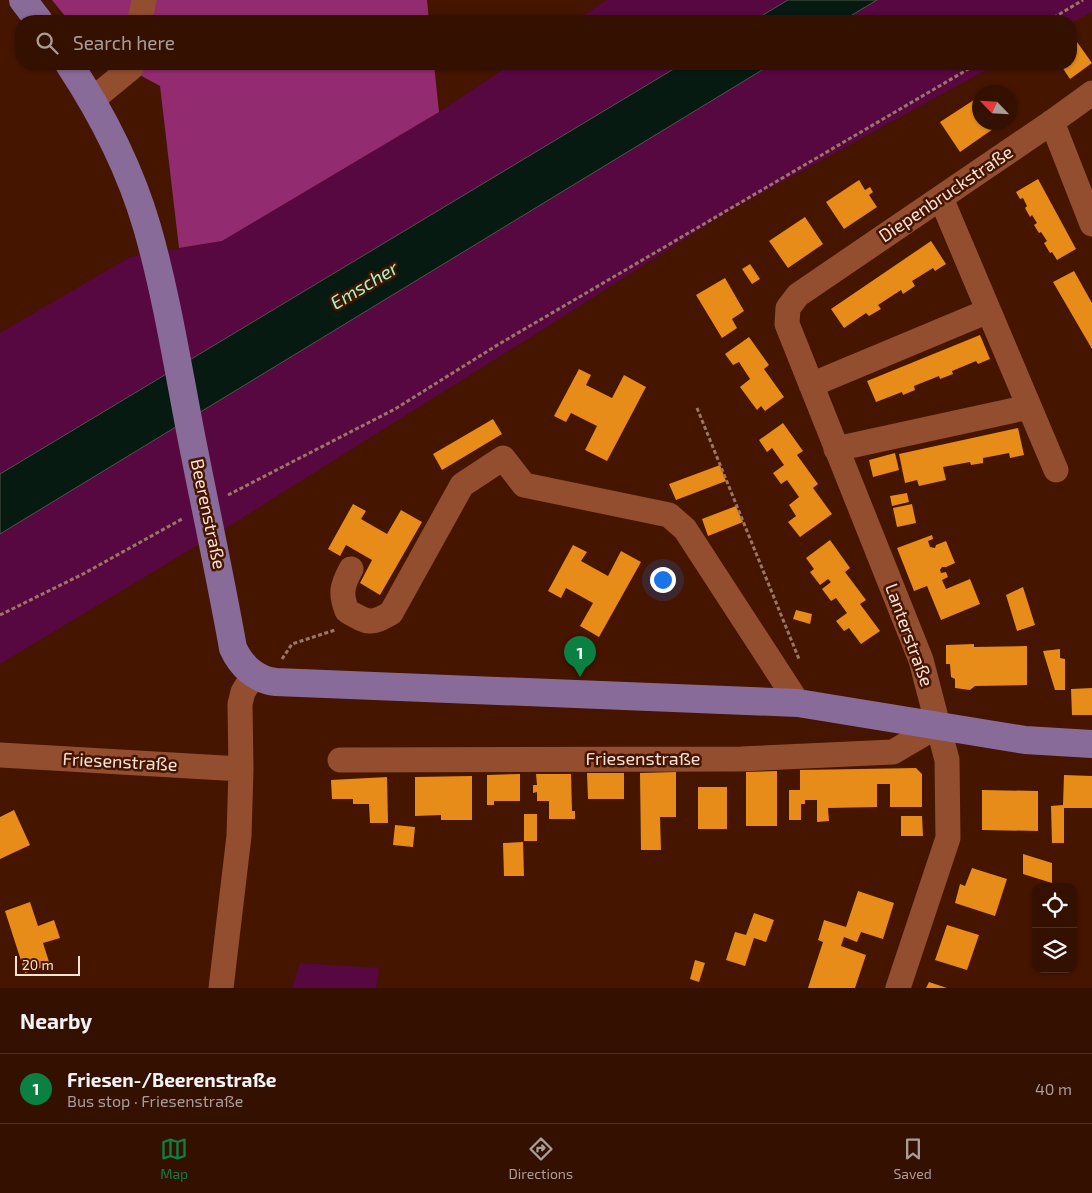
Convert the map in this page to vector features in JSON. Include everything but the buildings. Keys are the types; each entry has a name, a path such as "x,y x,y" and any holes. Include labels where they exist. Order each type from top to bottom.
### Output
{"main road":[{"path":"23,0 35,15"},
{"name":"Beerenstraße","path":"73,70 92,100 115,144 152,244 219,570 233,648 238,658 265,678"},
{"path":"265,678 531,693 798,703 1025,740 1092,744"}],"street":[{"path":"141,15 144,0"},
{"path":"92,100 130,70"},
{"name":"Diepenbruckstraße","path":"798,295 1092,93"},
{"path":"1052,122 1092,224"},
{"path":"941,198 1056,470"},
{"name":"Lanterstraße","path":"798,295 788,308 787,324 921,660 947,760 948,838 898,988"},
{"path":"812,384 988,311"},
{"path":"836,449 1029,407"},
{"path":"351,569 344,582 342,597 347,611 361,619 376,622 391,613 462,485 503,458 524,485 669,515 677,520 686,529 798,703"},
{"path":"221,988 239,836 240,704 243,692 265,678"},
{"name":"Friesenstraße","path":"340,760 741,759 893,752 939,726"},
{"name":"Friesenstraße","path":"0,755 241,770"}],"path":[{"path":"1058,15 1084,0"},
{"path":"0,615 83,574 206,506 395,409 500,344 967,70"},
{"path":"697,408 800,661"},
{"path":"265,678 280,662 292,644 349,626 361,619"}],"shaded area":[{"path":"52,0 427,0 428,15 64,15"},
{"path":"607,0 1092,0 1092,12 1077,20 1077,15 584,15"},
{"path":"130,70 435,70 439,112 222,241 179,248 160,86"},
{"path":"503,70 986,70 727,212 226,528 0,664 0,333 130,257 222,241 439,112"},
{"path":"300,963 379,968 376,988 292,988"}],"water":[{"path":"788,0 877,0 852,15 763,15"},
{"name":"Emscher","path":"672,70 762,70 0,534 0,474"}],"place":[{"name":"Friesen-/Beerenstraße","path":"580,677"}]}
